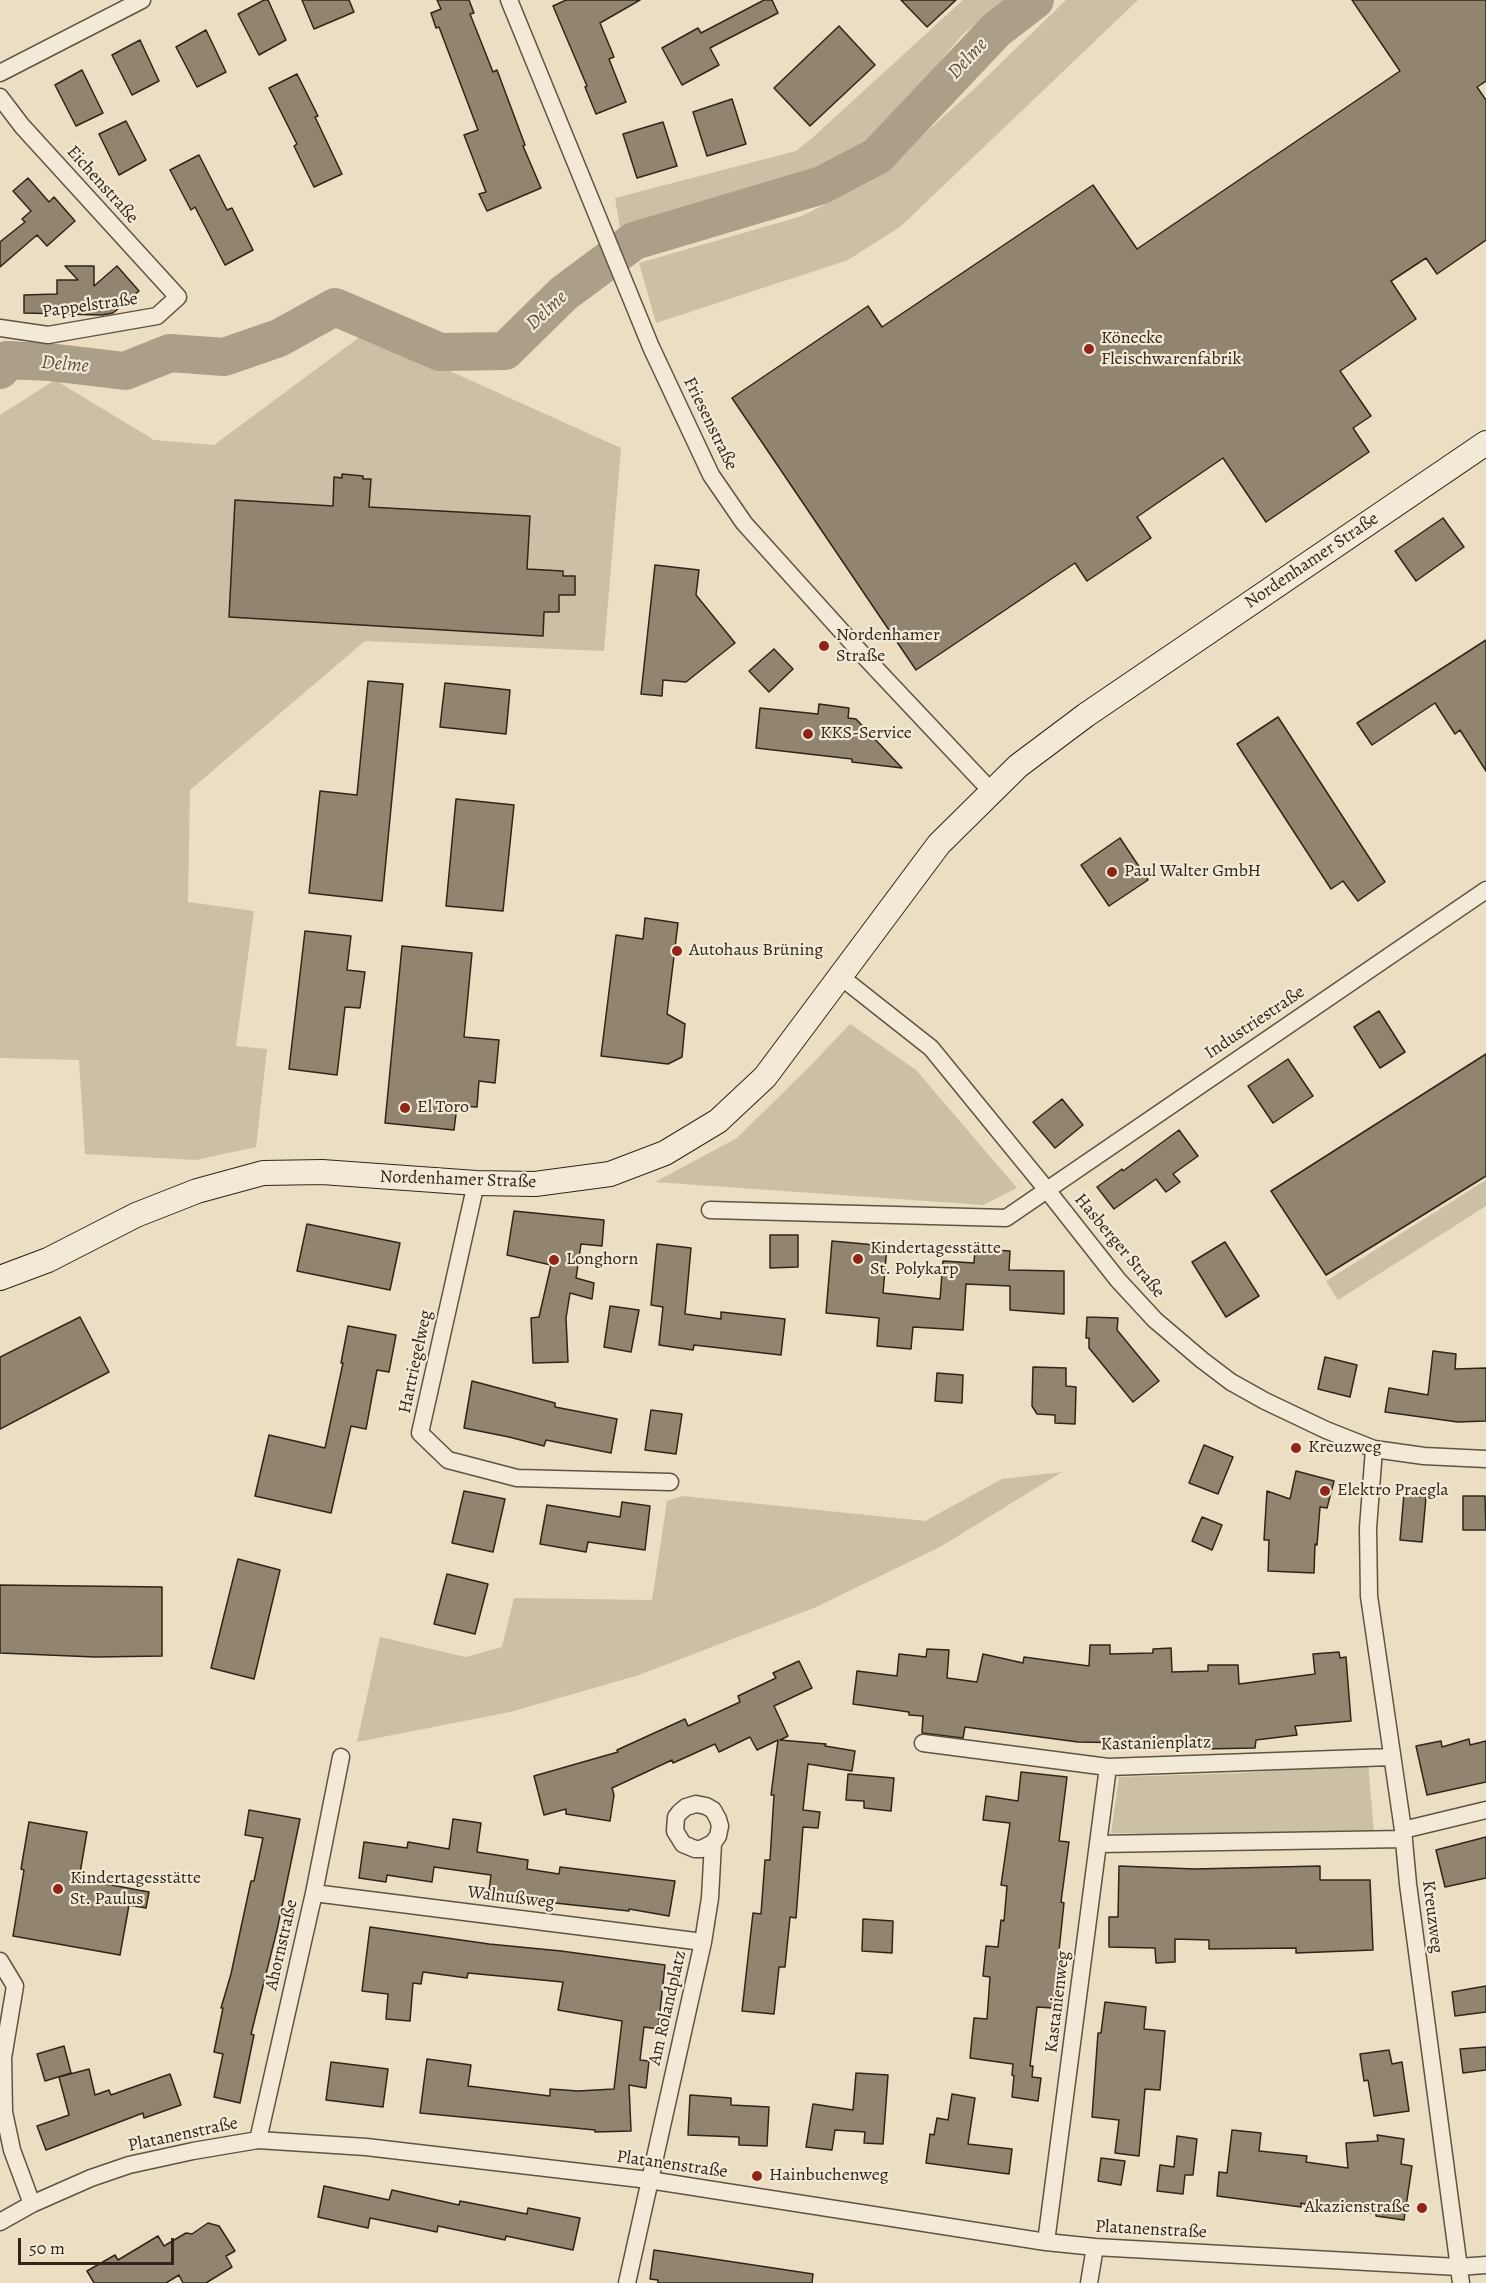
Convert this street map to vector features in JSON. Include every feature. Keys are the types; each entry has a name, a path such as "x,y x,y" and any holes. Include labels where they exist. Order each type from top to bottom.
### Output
{"street":[{"path":"0,73 142,0"},
{"name":"Friesenstraße","path":"509,0 624,276 651,347 711,475 744,523 863,656 992,792"},
{"name":"Eichenstraße","path":"0,97 22,126 178,297"},
{"name":"Pappelstraße","path":"0,328 48,335 157,316 178,297"},
{"name":"Nordenhamer Straße","path":"0,1278 48,1260 136,1215 197,1191 263,1173 322,1172 476,1184 535,1184 609,1174 665,1153 718,1121 765,1077 939,844 1018,766 1086,715 1486,443"},
{"name":"Industriestraße","path":"1047,1190 1486,890"},
{"name":"Hasberger Straße","path":"841,977 932,1048 1118,1280 1155,1320 1231,1382 1326,1430 1374,1449 1424,1456 1486,1459"},
{"name":"Hartriegelweg","path":"476,1184 420,1433 448,1460 517,1478 670,1482"},
{"name":"Hasberger Straße","path":"710,1210 1006,1218 1047,1190"},
{"name":"Kreuzweg","path":"1374,1449 1368,1528 1369,1596 1403,1834 1459,2275"},
{"name":"Kastanienplatz","path":"923,1743 1108,1767 1391,1756"},
{"name":"Ahornstraße","path":"258,2140 314,1893 341,1757"},
{"name":"Kastanienweg","path":"1046,2242 1108,1767"},
{"path":"1098,1844 1403,1834 1486,1810"},
{"name":"Am Rolandplatz","path":"649,2180 703,1941 710,1898 713,1843"},
{"name":"Walnußweg","path":"314,1893 703,1941"},
{"path":"0,1961 15,1986 3,2058 4,2112 12,2150 32,2204"},
{"name":"Platanenstraße","path":"0,2222 32,2204 91,2178 129,2165 258,2140 366,2147 649,2180 1046,2242 1459,2275"},
{"path":"627,2283 649,2180"},
{"path":"1089,2283 1095,2247"},
{"path":"1459,2275 1486,2265"}],"shaded area":[{"path":"963,0 1005,0 962,35 874,142 813,175 620,228 615,198 796,151"},
{"path":"1066,0 1138,0 900,227 848,260 656,323 639,263 802,216 873,180 972,91"},
{"path":"365,333 621,448 604,651 365,641 190,790 188,902 254,911 236,1046 267,1049 256,1147 196,1160 85,1154 79,1060 0,1058 0,415 55,380 154,440 214,445"},
{"path":"850,1024 916,1070 1017,1188 983,1205 655,1182 737,1138"},
{"path":"1486,1180 1486,1206 1338,1300 1326,1281"},
{"path":"1062,1472 940,1547 816,1607 639,1675 510,1712 357,1742 380,1637 466,1657 502,1647 514,1598 652,1600 667,1501 683,1496 925,1521 1002,1479"},
{"path":"1368,1763 1374,1832 1201,1836 1111,1833 1119,1777 1242,1773"}],"building":[{"path":"268,0 286,40 259,55 238,14"},
{"path":"302,0 349,0 354,12 314,29"},
{"path":"437,0 469,0 474,13 470,14 493,72 497,70 525,145 523,146 541,188 487,211 479,194 486,192 464,135 478,130 439,27 436,28 431,13 441,9"},
{"path":"566,0 640,0 600,23 614,57 609,59 626,102 596,114 585,87 587,86 553,6"},
{"path":"764,0 772,0 778,13 710,48 719,65 682,85 662,48 698,28 701,33"},
{"path":"901,0 956,0 927,27"},
{"name":"Könecke Fleischwarenfabrik","path":"1352,0 1486,0 1486,81 1477,87 1486,100 1486,240 1437,274 1426,258 1391,281 1416,319 1340,371 1371,416 1353,428 1369,452 1266,522 1223,458 1137,517 1151,538 1087,581 1075,563 916,670 732,398 868,306 882,327 1093,185 1137,249 1400,71"},
{"path":"839,26 875,65 810,126 774,88"},
{"path":"206,30 226,72 197,87 176,47"},
{"path":"140,40 159,81 132,95 112,55"},
{"path":"82,70 103,113 76,126 55,85"},
{"path":"297,74 318,116 315,117 342,174 314,187 294,146 297,144 269,88"},
{"path":"732,99 746,144 707,156 693,112"},
{"path":"126,121 146,160 119,175 99,134"},
{"path":"663,122 677,166 637,178 623,134"},
{"path":"199,155 227,210 232,208 253,250 225,265 195,207 191,210 170,170"},
{"path":"28,178 49,202 54,197 75,221 47,246 37,235 0,267 0,242 25,222 22,219 31,211 13,191"},
{"path":"65,266 94,266 94,286 117,266 139,291 113,313 102,315 24,313 24,295 57,294 57,280 78,280"},
{"path":"342,474 371,479 369,507 530,516 527,569 563,571 563,576 575,576 575,595 559,595 559,612 544,612 543,636 229,617 235,500 333,506 334,477 342,478"},
{"path":"1443,518 1464,547 1416,581 1395,551"},
{"path":"655,565 699,570 696,595 735,643 686,682 663,680 662,696 641,694"},
{"path":"1486,640 1486,771 1460,730 1455,734 1435,703 1372,745 1357,723"},
{"path":"774,649 793,669 769,692 749,671"},
{"path":"368,681 403,684 382,901 309,893 320,791 357,795"},
{"path":"445,683 510,690 506,734 440,727"},
{"path":"819,704 849,708 848,718 856,719 902,768 852,762 852,759 756,748 760,708 818,714"},
{"path":"1278,717 1385,882 1358,901 1343,881 1331,889 1237,744"},
{"path":"456,799 514,805 503,911 446,906"},
{"name":"Paul Walter GmbH","path":"1120,838 1148,880 1109,906 1081,865"},
{"path":"645,918 678,923 667,1014 685,1024 682,1057 668,1064 601,1056 616,935 643,939"},
{"path":"305,931 351,936 347,970 365,972 360,1008 345,1007 337,1075 289,1069"},
{"path":"402,946 472,953 464,1037 499,1040 495,1083 479,1081 477,1107 457,1106 454,1130 385,1123"},
{"path":"1379,1011 1405,1052 1380,1068 1354,1027"},
{"path":"1486,1054 1486,1176 1326,1275 1271,1191"},
{"path":"1288,1059 1313,1096 1273,1123 1248,1086"},
{"path":"1062,1099 1083,1125 1055,1148 1033,1122"},
{"path":"1179,1130 1198,1156 1173,1174 1180,1182 1166,1192 1156,1179 1114,1209 1097,1187"},
{"name":"Longhorn","path":"514,1211 604,1220 602,1246 581,1244 576,1278 594,1283 592,1299 570,1293 566,1318 568,1362 533,1363 531,1318 539,1317 551,1265 507,1255"},
{"path":"307,1224 400,1243 390,1290 297,1271"},
{"path":"770,1235 798,1235 798,1267 770,1268"},
{"path":"832,1241 887,1246 883,1293 940,1299 943,1261 974,1263 975,1249 1010,1251 1009,1270 1064,1271 1064,1314 1010,1310 1010,1286 966,1284 963,1330 913,1327 911,1349 877,1346 879,1318 826,1313"},
{"path":"1225,1242 1259,1296 1226,1317 1192,1262"},
{"path":"657,1244 691,1248 685,1314 721,1319 721,1312 785,1319 781,1355 694,1345 693,1350 659,1345 663,1307 651,1305"},
{"path":"610,1306 639,1310 631,1352 604,1347"},
{"path":"80,1317 109,1372 0,1429 0,1357"},
{"path":"1087,1317 1118,1318 1117,1330 1159,1381 1133,1402 1089,1348 1089,1338 1086,1338"},
{"path":"348,1326 396,1335 389,1372 377,1370 366,1429 351,1426 331,1513 255,1496 269,1435 325,1448 343,1363 341,1363"},
{"path":"1433,1351 1456,1354 1455,1369 1486,1368 1486,1421 1458,1422 1385,1412 1389,1388 1428,1395"},
{"path":"1325,1357 1357,1365 1350,1397 1318,1389"},
{"path":"1033,1367 1066,1368 1066,1386 1076,1387 1075,1424 1055,1423 1055,1415 1037,1414 1032,1406"},
{"path":"937,1373 963,1375 962,1403 935,1401"},
{"path":"472,1381 555,1403 555,1407 617,1419 611,1453 546,1440 544,1446 464,1428"},
{"path":"651,1410 682,1414 676,1454 645,1450"},
{"path":"1204,1445 1233,1457 1218,1494 1189,1483"},
{"path":"1296,1471 1334,1481 1327,1508 1320,1507 1314,1573 1268,1571 1269,1540 1264,1540 1267,1491 1290,1499"},
{"path":"464,1491 505,1499 493,1552 452,1543"},
{"path":"1404,1494 1426,1497 1422,1542 1400,1540"},
{"path":"1463,1496 1485,1496 1486,1530 1463,1530"},
{"path":"622,1502 650,1506 645,1550 588,1542 586,1552 540,1544 547,1505 620,1517"},
{"path":"1202,1517 1222,1525 1212,1550 1192,1541"},
{"path":"238,1559 280,1570 254,1679 211,1668"},
{"path":"447,1574 488,1584 475,1634 434,1624"},
{"path":"0,1585 162,1587 162,1656 95,1657 0,1653"},
{"path":"1090,1645 1110,1645 1110,1654 1153,1653 1153,1649 1171,1648 1172,1672 1208,1671 1208,1665 1238,1665 1239,1684 1315,1674 1313,1654 1339,1652 1340,1658 1346,1657 1351,1721 1295,1726 1297,1735 1256,1740 1255,1748 1202,1749 1201,1738 1131,1740 1130,1743 1078,1742 965,1727 963,1738 922,1733 923,1716 853,1704 857,1671 897,1676 899,1654 926,1657 927,1649 949,1650 947,1678 977,1682 983,1654 1023,1663 1024,1657 1089,1666"},
{"path":"799,1661 812,1688 774,1706 788,1736 780,1740 826,1744 825,1746 855,1751 852,1771 808,1764 803,1810 820,1812 818,1828 803,1827 796,1918 790,1917 785,1967 779,1967 774,2014 742,2011 753,1913 761,1914 765,1860 770,1860 774,1795 771,1795 778,1740 757,1750 750,1737 719,1752 715,1744 673,1763 672,1760 612,1788 614,1795 610,1821 566,1814 566,1809 544,1815 534,1776 618,1752 617,1750 685,1719 688,1726 740,1702 738,1696 776,1678 773,1673"},
{"path":"1469,1739 1470,1745 1486,1741 1486,1782 1427,1795 1416,1746 1441,1741 1442,1747"},
{"path":"1021,1772 1067,1777 1059,1841 1069,1842 1061,1902 1064,1903 1053,2008 1037,2007 1030,2066 1033,2066 1032,2077 1041,2078 1038,2101 1012,2097 1013,2064 970,2058 974,2018 987,2019 990,1977 983,1976 986,1946 998,1947 1001,1920 1004,1921 1007,1886 1001,1885 1010,1823 983,1820 986,1796 1018,1801"},
{"path":"848,1774 894,1778 891,1811 864,1808 864,1801 846,1800"},
{"path":"249,1810 300,1819 277,1930 251,2034 254,2035 240,2103 214,2097 223,2054 214,2052 223,2008 221,2008 263,1838 245,1835"},
{"path":"453,1819 481,1823 477,1852 528,1860 527,1869 559,1874 560,1867 675,1881 669,1916 629,1909 629,1911 527,1900 528,1896 489,1890 491,1875 434,1867 432,1882 387,1875 386,1882 359,1878 364,1842 407,1848 408,1842 449,1849"},
{"name":"Kindertagesstätte St. Paulus","path":"29,1822 87,1832 79,1879 149,1892 146,1908 129,1905 120,1955 13,1936"},
{"path":"1486,1837 1486,1878 1445,1887 1436,1850"},
{"path":"1119,1866 1195,1869 1320,1866 1320,1880 1370,1880 1373,1950 1296,1953 1296,1948 1209,1949 1209,1940 1175,1939 1175,1962 1156,1963 1155,1948 1109,1947 1109,1917 1118,1917"},
{"path":"863,1919 893,1921 892,1953 862,1951"},
{"path":"370,1927 665,1965 658,2029 644,2027 640,2060 649,2061 646,2088 629,2085 631,2131 595,2132 595,2130 420,2113 427,2059 471,2065 468,2086 550,2096 550,2089 578,2091 614,2089 622,2021 558,2010 563,1982 468,1973 467,1978 423,1972 421,1984 413,1983 410,2021 386,2019 388,1994 362,1991"},
{"path":"1486,1986 1486,2012 1455,2016 1452,1992"},
{"path":"1105,2002 1146,2007 1144,2029 1165,2031 1160,2090 1145,2089 1139,2156 1115,2153 1119,2120 1092,2117 1098,2033 1101,2033"},
{"path":"64,2046 71,2073 45,2081 37,2054"},
{"path":"1486,2047 1486,2070 1463,2073 1460,2049"},
{"path":"1389,2050 1392,2064 1402,2062 1409,2111 1374,2116 1368,2080 1364,2081 1360,2054"},
{"path":"331,2062 388,2069 383,2107 326,2100"},
{"path":"89,2069 95,2095 109,2090 111,2095 170,2074 181,2105 144,2118 143,2113 46,2150 37,2126 69,2115 59,2077"},
{"path":"856,2073 888,2075 883,2144 864,2143 865,2132 835,2130 832,2150 806,2147 813,2104 853,2110"},
{"path":"952,2094 975,2098 968,2144 1012,2149 1009,2174 926,2163 930,2134 934,2135 937,2118 948,2120"},
{"path":"690,2095 731,2098 731,2105 769,2107 767,2146 739,2145 739,2137 688,2135"},
{"path":"1232,2130 1261,2133 1259,2151 1307,2156 1306,2162 1348,2168 1346,2143 1378,2141 1377,2135 1404,2139 1401,2164 1412,2166 1404,2220 1376,2216 1376,2213 1326,2210 1301,2203 1301,2207 1217,2196 1219,2172 1227,2173"},
{"path":"1177,2136 1197,2139 1193,2175 1185,2175 1183,2194 1157,2191 1160,2165 1174,2167"},
{"path":"1101,2158 1125,2161 1121,2185 1098,2181"},
{"path":"324,2186 389,2200 392,2190 459,2205 460,2201 527,2214 528,2208 580,2218 573,2250 506,2236 505,2240 438,2226 437,2232 370,2218 368,2228 318,2217"},
{"path":"208,2223 219,2226 235,2251 226,2256 232,2267 206,2283 183,2283 179,2275 166,2283 94,2283 87,2271 115,2255 118,2260 158,2236 164,2246 186,2233 192,2234"},
{"path":"654,2250 813,2274 812,2283 658,2283 658,2280 650,2279"}],"waterway":[{"name":"Delme","path":"0,370 7,360 49,362 125,371 170,353 224,357 279,338 335,307 440,352 505,351 563,294 634,241 822,185 877,156 996,30 1035,0"}],"place":[{"name":"Könecke Fleischwarenfabrik","path":"1089,349"},
{"name":"Nordenhamer Straße","path":"824,646"},
{"name":"KKS-Service","path":"808,734"},
{"name":"Paul Walter GmbH","path":"1112,872"},
{"name":"Autohaus Brüning","path":"677,951"},
{"name":"El Toro","path":"405,1108"},
{"name":"Kindertagesstätte St. Polykarp","path":"858,1259"},
{"name":"Longhorn","path":"554,1260"},
{"name":"Kreuzweg","path":"1296,1448"},
{"name":"Elektro Praegla","path":"1325,1491"},
{"name":"Kindertagesstätte St. Paulus","path":"58,1889"},
{"name":"Hainbuchenweg","path":"757,2176"},
{"name":"Akazienstraße","path":"1422,2208"}]}
